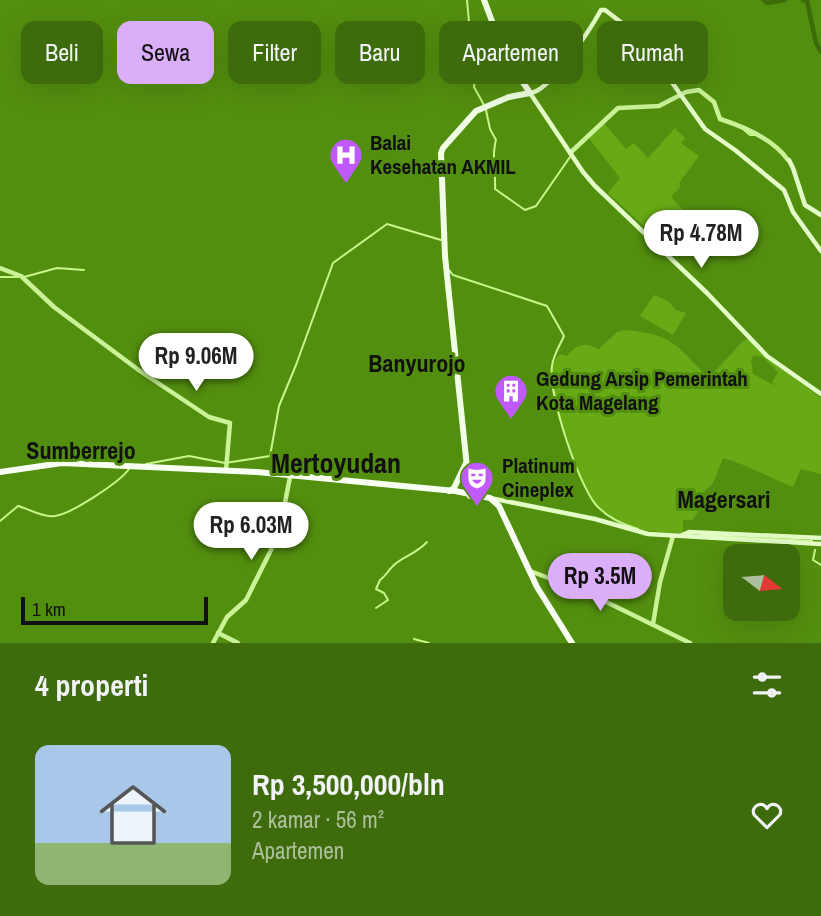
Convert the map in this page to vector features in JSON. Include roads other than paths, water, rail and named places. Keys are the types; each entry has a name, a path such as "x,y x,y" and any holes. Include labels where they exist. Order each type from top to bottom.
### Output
{"highway":[{"path":"0,473 54,466 129,466 453,491"},
{"path":"149,467 226,466 453,491 495,501"},
{"path":"469,480 495,501 528,570 571,643"}],"main road":[{"path":"484,0 504,53 570,154 595,186 707,293 767,356 821,394"},
{"path":"470,495 444,241 442,149 473,114 509,97 536,93 563,65 603,9 639,36 707,131 784,190 793,212 821,251"},
{"path":"788,160 805,205 821,215"},
{"path":"453,491 466,470"},
{"path":"495,501 594,519 648,534 821,538"},
{"path":"703,535 821,544"}],"street":[{"path":"570,154 618,108 659,106 695,90 703,92 714,102 720,120 740,125 763,138 788,160"},
{"path":"0,268 23,277 54,307 140,371 209,417 230,423 226,466"},
{"path":"213,643 229,615 246,600 271,550 282,518 290,477"},
{"path":"653,624 660,582 675,536"},
{"path":"528,570 581,589 690,643"},
{"path":"218,633 237,643"},
{"path":"676,643 679,637"}],"waterway":[{"path":"467,0 468,46 477,68 474,87 484,105"},
{"path":"764,0 767,3 785,0"},
{"path":"803,0 807,1 816,43 821,52"},
{"path":"486,110 490,129 496,140 495,189 525,210 536,206 570,157"},
{"path":"743,129 750,135 756,135"},
{"path":"146,464 189,456 225,463 270,456 279,406 333,263 387,224 441,240"},
{"path":"24,277 57,268 84,270"},
{"path":"449,270 453,275 547,306 564,336 555,354 552,379 559,416 573,459 596,505 615,520 638,529"},
{"path":"0,277 18,277"},
{"path":"0,521 18,506 46,516 62,514 106,489 129,469"},
{"path":"702,535 812,541"},
{"path":"376,608 388,600 384,593 376,589 380,580 396,564 427,542"},
{"path":"815,550 813,560 821,565"},
{"path":"414,639 429,643"}],"place":[{"name":"Balai Kesehatan AKMIL","path":"346,185"},
{"name":"Gedung Arsip Pemerintah Kota Magelang","path":"511,421"},
{"name":"Platinum Cineplex","path":"477,508"}],"district":[{"name":"Banyurojo","path":"417,364"},
{"name":"Sumberrejo","path":"81,451"},
{"name":"Mertoyudan","path":"336,463"},
{"name":"Magersari","path":"724,500"}]}
